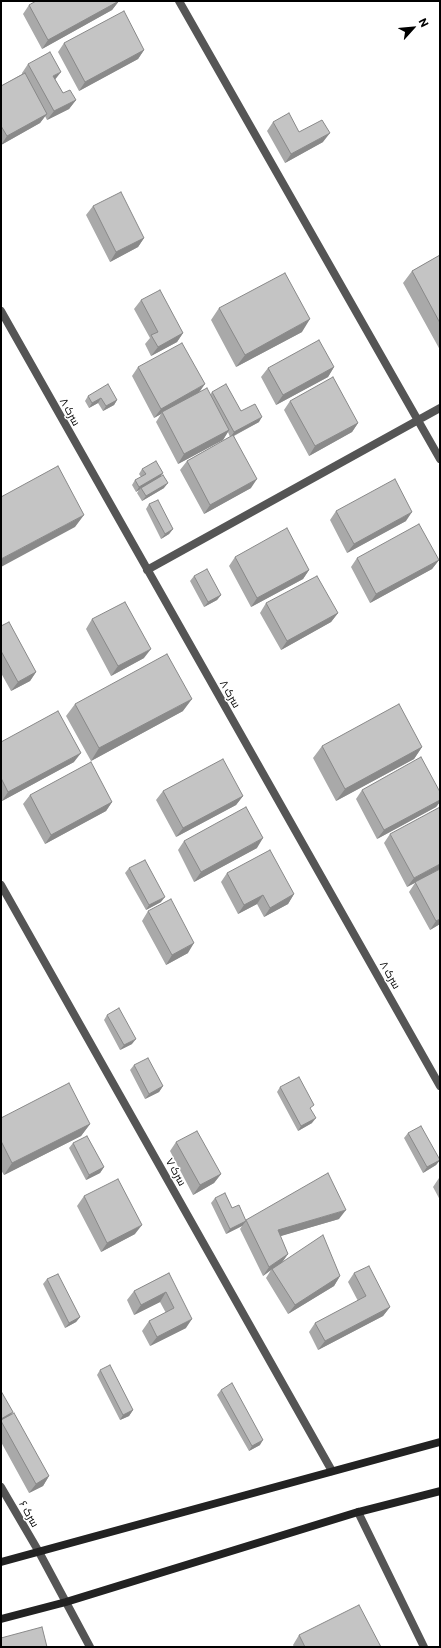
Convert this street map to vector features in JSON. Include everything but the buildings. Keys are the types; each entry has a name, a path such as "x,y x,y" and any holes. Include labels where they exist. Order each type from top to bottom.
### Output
{"street":[{"path":"179,1 440,459"},
{"name":"سرک ۸","path":"1,311 440,1086"},
{"path":"147,570 440,408"},
{"name":"سرک ۷","path":"1,885 332,1470"},
{"path":"1,1562 332,1470 440,1442"},
{"name":"سرک ۶","path":"1,1487 39,1552 90,1647"},
{"path":"1,1619 66,1602 358,1512 440,1490"},
{"path":"358,1512 424,1647"}]}
